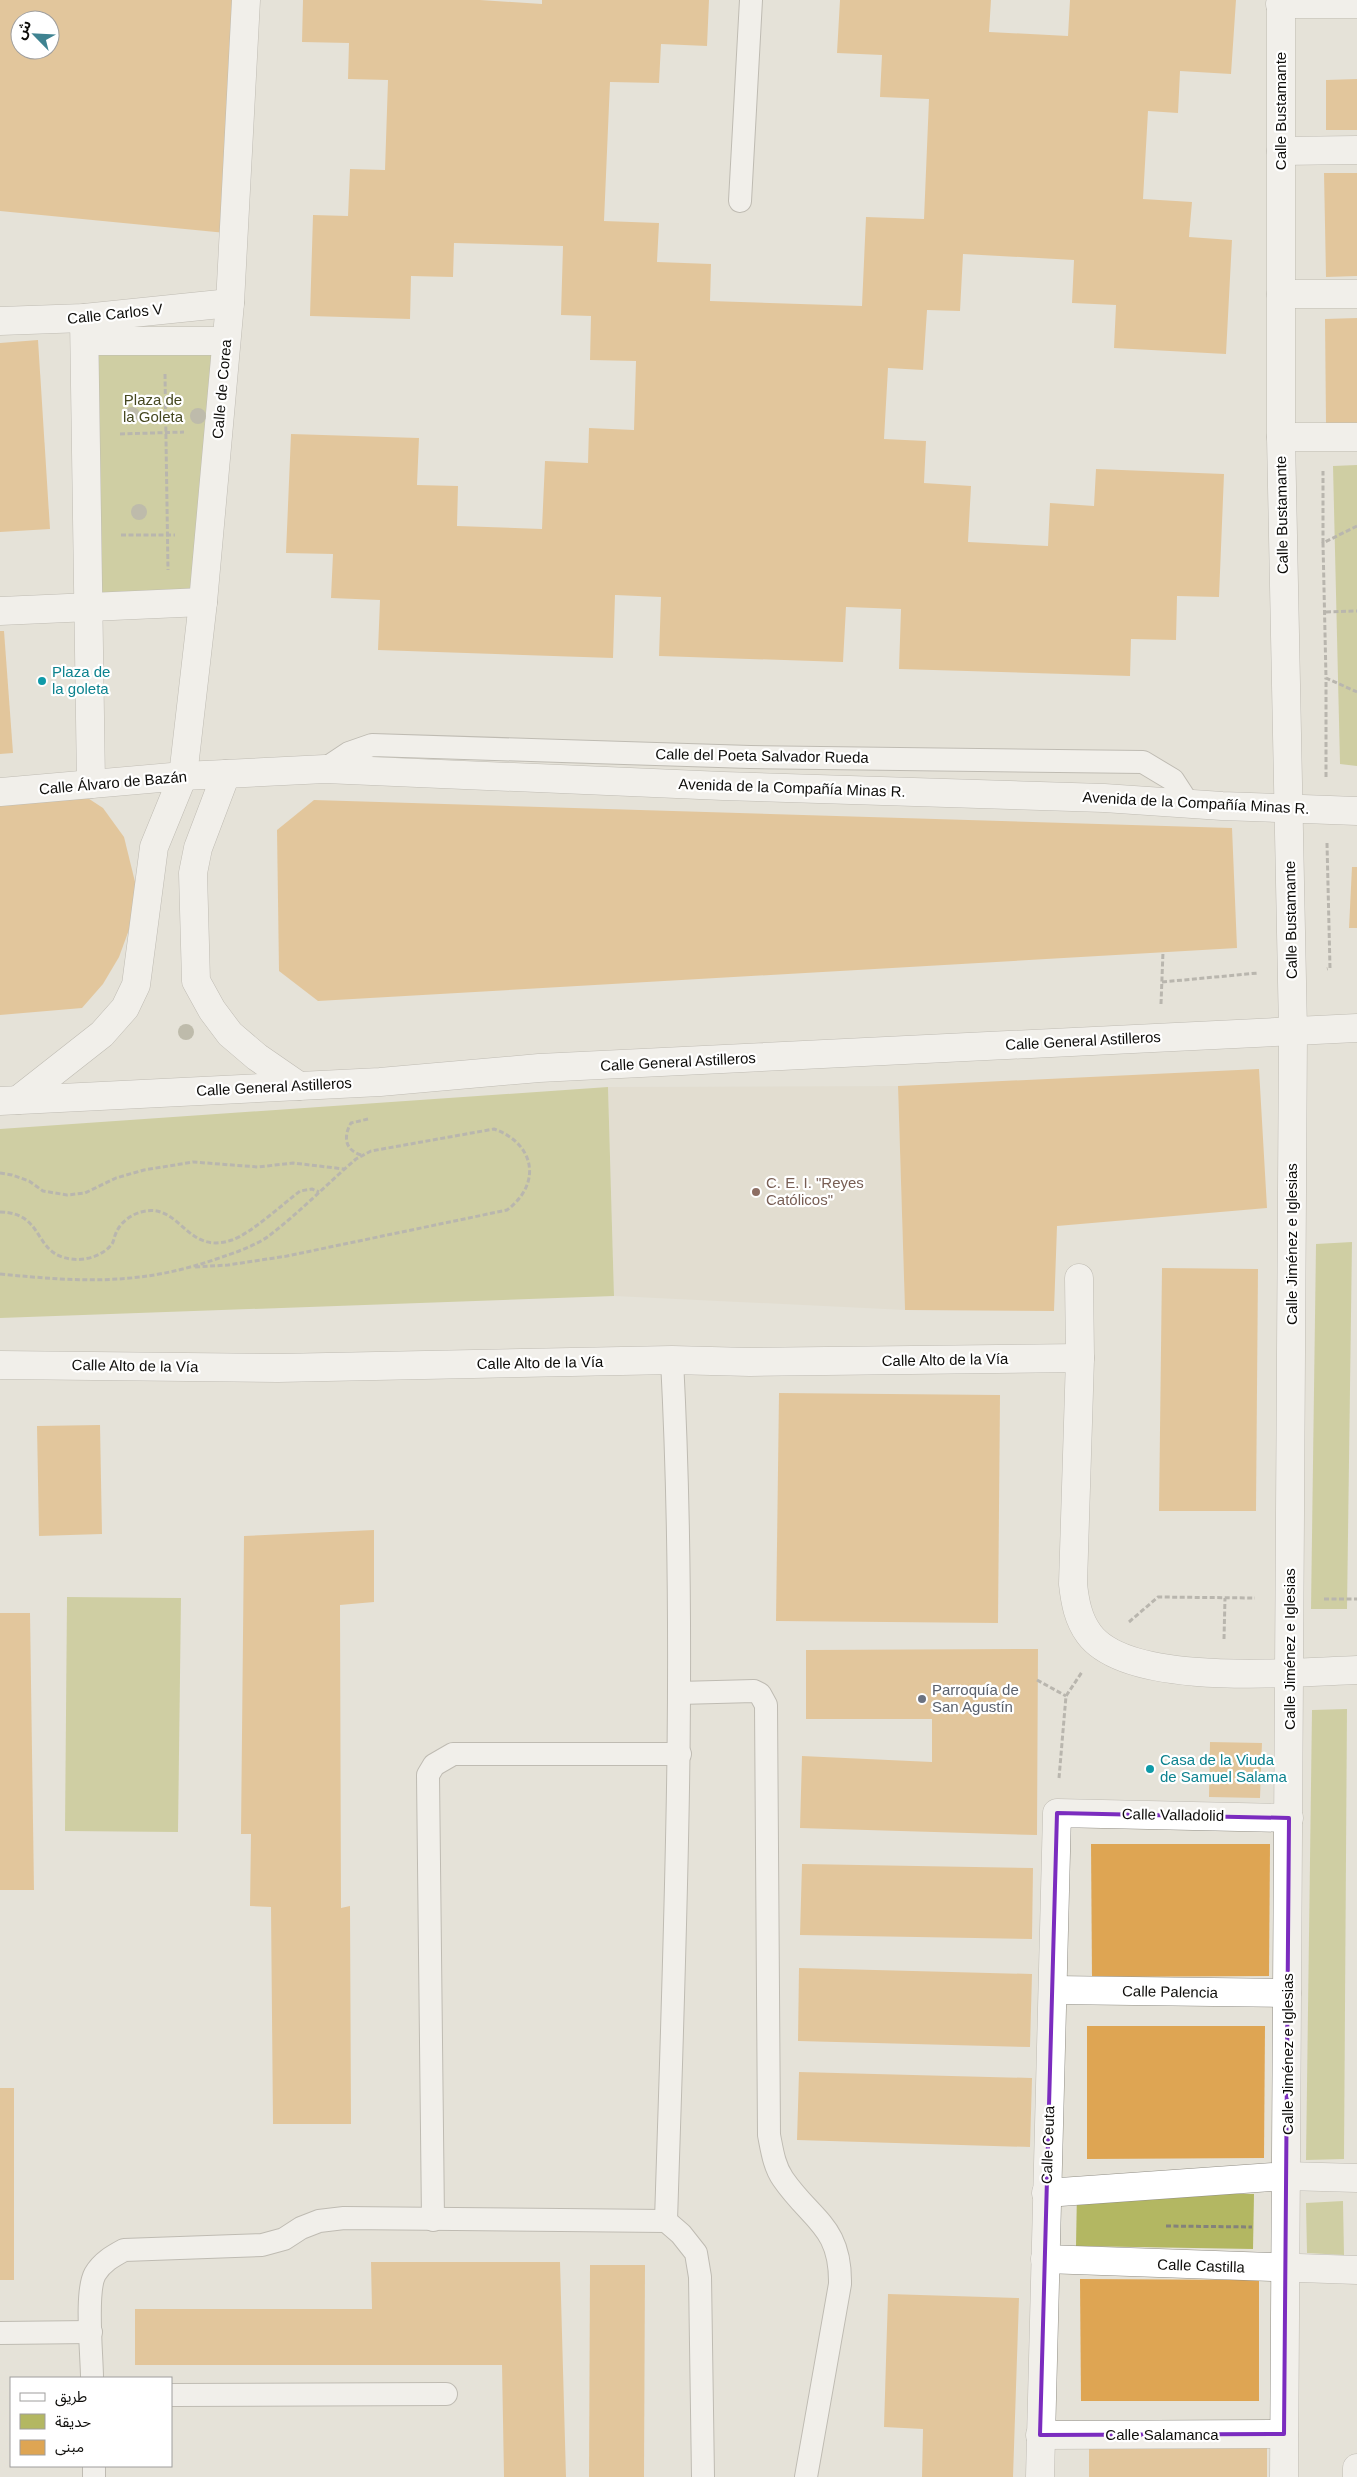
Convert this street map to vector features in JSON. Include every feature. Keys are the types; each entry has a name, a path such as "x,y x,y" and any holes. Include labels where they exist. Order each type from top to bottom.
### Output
{"street":[{"name":"Calle de Corea","path":"9,1101 102,1034 125,1008 136,984 154,847 183,776 219,432 225,341 230,302 246,0"},
{"path":"1280,2 1357,4"},
{"name":"Calle Bustamante","path":"1280,2 1281,437 1293,1031"},
{"path":"1281,151 1357,150"},
{"path":"1281,294 1357,294"},
{"name":"Calle Carlos V","path":"85,330 230,302"},
{"name":"Calle Carlos V","path":"0,321 165,340 225,341"},
{"path":"85,330 92,784"},
{"path":"1281,437 1357,436"},
{"path":"0,611 202,602"},
{"name":"Avenida de la Compañía Minas R.","path":"226,774 325,769 723,786 1104,798 1288,809 1357,811"},
{"path":"226,774 198,848 193,873 196,981 212,1010 230,1034 257,1057 299,1086"},
{"name":"Calle Álvaro de Bazán","path":"0,792 226,774"},
{"name":"Calle General Astilleros","path":"9,1101 380,1082 539,1068 1357,1028"},
{"name":"Calle Jiménez e Iglesias","path":"1284,2477 1285,2269 1288,2176 1287,1993 1293,1031"},
{"path":"1079,1278 1080,1358 1073,1584 1080,1620 1090,1635 1101,1646 1131,1662 1167,1669 1224,1672 1357,1670"},
{"name":"Calle Alto de la Vía","path":"0,1365 278,1368 672,1360 750,1362 1080,1358"},
{"name":"Calle Valladolid","path":"1057,1813 1288,1818"},
{"name":"Calle Ceuta","path":"1040,2477 1057,1813"},
{"name":"Calle Palencia","path":"1053,1990 1287,1993"},
{"path":"1046,2193 1288,2176 1357,2178"},
{"name":"Calle Castilla","path":"1045,2259 1285,2269 1357,2270"},
{"name":"Calle Salamanca","path":"1040,2435 1284,2434"},
{"path":"1357,2468 1357,2477"}],"lane":[{"path":"740,201 751,0"},
{"name":"Calle del Poeta Salvador Rueda","path":"325,769 349,753 372,745 750,757 1143,762 1173,780 1188,803"},
{"path":"666,2221 680,1754 676,1426 672,1360"},
{"path":"679,1692 754,1691 760,1694 766,1706 768,2135 774,2159 782,2178 827,2228 840,2262 840,2284 806,2477"},
{"path":"434,2220 428,1775 434,1764 453,1754 680,1754"},
{"path":"92,2377 90,2291 95,2274 107,2259 124,2250 262,2245 284,2239 301,2228 319,2221 344,2218 666,2221 681,2234 696,2253 700,2277 703,2477"},
{"path":"0,2333 91,2332"},
{"path":"172,2395 446,2394"}],"path":[{"path":"165,340 168,604"},
{"path":"87,436 219,432"},
{"path":"1323,436 1326,678 1357,692"},
{"path":"1323,543 1357,526"},
{"path":"88,535 208,536"},
{"path":"1326,612 1357,611"},
{"path":"1160,1038 1163,952"},
{"path":"1162,982 1330,968"},
{"path":"362,1156 354,1153 348,1147 345,1139 347,1130 351,1123 386,1115 380,1082"},
{"path":"0,1274 72,1281 114,1281 154,1276 195,1267 232,1254 269,1236 344,1169 371,1151 494,1129 508,1134 520,1144 527,1156 530,1169 529,1181 517,1203 507,1210 286,1256 228,1266 195,1267"},
{"path":"0,1173 29,1181 43,1191 67,1195 85,1194 116,1178 144,1170 193,1162 258,1167 293,1163 344,1169"},
{"path":"0,1212 11,1212 23,1216 33,1224 48,1250 59,1256 84,1259 104,1251 112,1243 122,1222 142,1211 156,1210 169,1215 192,1236 205,1242 219,1243 234,1240 300,1191 312,1189 319,1192"},
{"path":"1057,1813 1066,1696 1101,1646 1158,1596 1357,1599"},
{"path":"1224,1672 1225,1598"},
{"path":"1037,1680 1066,1696"}],"highlighted area":[{"path":"1057,1813 1289,1818 1284,2434 1040,2435"}],"shaded area":[{"name":"C. E. I. \"Reyes Católicos\"","path":"898,1086 905,1310 614,1296 608,1087"}],"green space":[{"name":"Plaza de la Goleta","path":"216,348 198,598 100,595 94,353"},
{"path":"1357,465 1357,766 1340,764 1333,466"},
{"path":"608,1087 614,1296 0,1318 0,1129"},
{"path":"1352,1242 1347,1609 1311,1609 1316,1244"},
{"path":"67,1597 181,1598 178,1832 65,1831"},
{"path":"1347,1709 1344,2159 1306,2160 1312,1710"},
{"path":"1077,2191 1254,2194 1253,2249 1076,2246"},
{"path":"1343,2201 1344,2255 1307,2253 1306,2203"}],"building":[{"path":"0,0 234,0 226,233 0,211"},
{"path":"303,0 480,0 542,4 542,0 709,0 707,46 661,44 659,83 610,82 604,221 659,223 657,262 711,264 710,301 862,306 866,217 924,219 929,99 880,97 882,55 837,53 840,0 991,0 989,32 1068,36 1070,0 1236,0 1231,74 1180,71 1178,113 1148,111 1143,199 1192,202 1189,237 1232,240 1226,354 1114,348 1116,305 1072,303 1074,260 963,254 960,311 927,310 923,370 888,368 884,439 926,441 924,483 971,486 968,542 1048,546 1050,503 1094,506 1096,469 1224,474 1219,597 1177,596 1176,640 1131,639 1130,676 899,669 901,609 846,607 843,662 659,656 661,597 615,595 613,658 378,650 380,600 331,598 333,554 286,553 291,434 419,438 417,485 458,486 457,526 542,529 545,461 588,463 589,428 634,430 636,361 590,360 591,316 561,315 563,246 454,243 453,277 411,276 410,319 310,316 313,215 348,216 350,169 385,170 388,80 348,79 349,43 302,42"},
{"path":"1357,79 1357,130 1326,130 1326,80"},
{"path":"1324,173 1357,173 1357,276 1326,277"},
{"path":"1357,318 1357,424 1326,424 1325,319"},
{"path":"38,340 50,529 0,532 0,343"},
{"path":"0,631 4,631 13,753 0,754"},
{"path":"74,789 103,808 124,837 138,894 130,927 119,957 103,984 82,1008 0,1015 0,797"},
{"path":"314,800 1232,828 1237,948 318,1001 279,971 277,830"},
{"path":"1352,867 1357,867 1357,928 1349,928"},
{"path":"1259,1069 1267,1208 1057,1226 1054,1311 905,1310 898,1086"},
{"path":"1162,1268 1258,1269 1256,1511 1159,1511"},
{"path":"779,1393 1000,1395 998,1623 776,1621"},
{"path":"100,1425 102,1534 39,1536 37,1426"},
{"path":"374,1530 374,1602 340,1605 341,1908 350,1906 351,2124 273,2124 271,1907 250,1906 251,1834 241,1834 244,1536"},
{"path":"0,1613 30,1613 34,1890 0,1890"},
{"path":"1038,1649 1037,1835 800,1828 802,1756 932,1762 932,1719 806,1719 806,1650"},
{"path":"1210,1742 1262,1743 1260,1798 1209,1797"},
{"path":"1091,1844 1270,1844 1269,1976 1092,1977"},
{"path":"802,1864 1033,1868 1032,1939 800,1935"},
{"path":"799,1968 1032,1974 1030,2047 798,2041"},
{"path":"1087,2026 1265,2026 1264,2158 1087,2159"},
{"path":"799,2072 1032,2078 1030,2147 797,2140"},
{"path":"0,2088 14,2088 14,2280 0,2280"},
{"path":"371,2262 560,2262 566,2477 504,2477 502,2365 135,2365 135,2309 372,2309"},
{"path":"590,2265 645,2265 644,2477 589,2477"},
{"path":"1080,2279 1259,2280 1259,2401 1081,2401"},
{"path":"888,2294 1019,2298 1013,2477 922,2477 923,2429 884,2427"},
{"path":"1089,2448 1267,2448 1267,2477 1089,2477"}],"place":[{"name":"Plaza de la goleta","path":"42,681"},
{"name":"C. E. I. \"Reyes Católicos\"","path":"756,1192"},
{"name":"Parroquía de San Agustín","path":"922,1699"},
{"name":"Casa de la Viuda de Samuel Salama","path":"1150,1769"}]}
